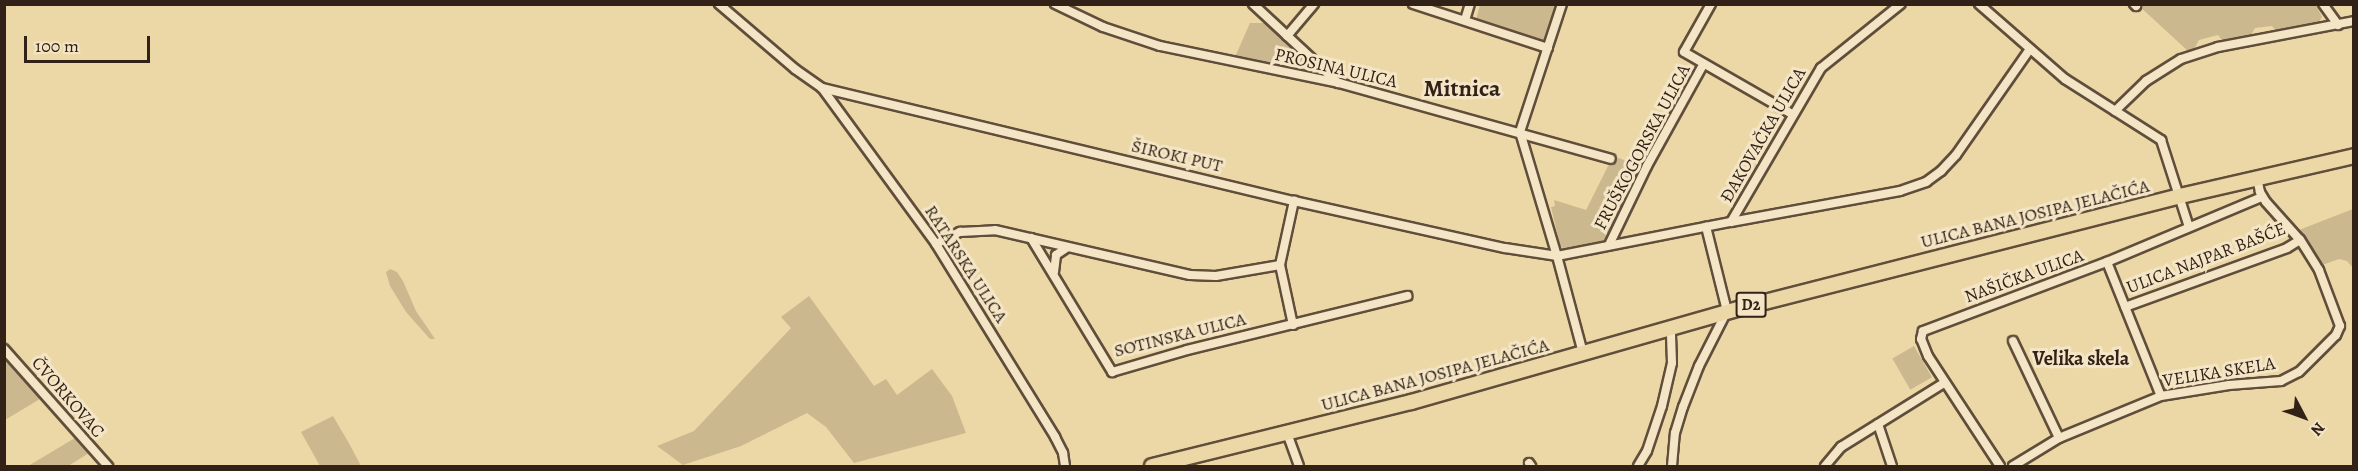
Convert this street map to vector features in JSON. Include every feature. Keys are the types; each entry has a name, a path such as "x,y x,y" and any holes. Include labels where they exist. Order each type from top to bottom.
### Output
{"main road":[{"name":"ULICA BANA JOSIPA JELAČIĆA","path":"1152,466 1411,402 1726,311 2180,196 2354,156"}],"street":[{"name":"ŠIROKI PUT","path":"719,4 795,69 822,88 1294,201 1505,248 1557,256"},
{"name":"PROSINA ULICA","path":"1055,4 1103,27 1160,46 1339,83 1611,159"},
{"path":"1253,4 1339,83"},
{"path":"1287,36 1314,4"},
{"path":"1413,4 1548,48"},
{"path":"1465,20 1470,4"},
{"path":"1562,4 1520,132 1583,353"},
{"name":"FRUŠKOGORSKA ULICA","path":"1711,4 1684,52 1791,114"},
{"name":"ĐAKOVAČKA ULICA","path":"1557,256 1731,222 1791,114 1821,68 1901,4"},
{"path":"1978,4 2065,79 2161,140 2189,228"},
{"path":"2323,4 2338,25"},
{"path":"2115,111 2146,81 2181,59 2218,47 2354,21"},
{"path":"1731,222 1900,191 1926,182 1941,171 1956,154 2030,49"},
{"name":"FRUŠKOGORSKA ULICA","path":"1609,245 1647,166 1703,65"},
{"name":"RATARSKA ULICA","path":"822,88 936,244 1055,436 1063,453 1065,466"},
{"name":"VELIKA SKELA","path":"2013,466 2059,438 2161,396 2229,385 2281,381 2299,372 2340,329 2319,270 2300,240 2262,197 2257,178"},
{"name":"NAŠIČKA ULICA","path":"1944,383 1923,347 1923,331 2107,262 2262,197"},
{"path":"1293,325 1280,265 1294,201"},
{"path":"1672,466 1675,433 1683,407 1699,366 1726,311 1706,227"},
{"path":"936,244 960,232 995,230 1155,269 1202,277 1280,265"},
{"name":"SOTINSKA ULICA","path":"1031,238 1112,372 1187,350 1407,296"},
{"name":"ULICA NAJPAR BAŠĆE","path":"2125,307 2287,248 2300,240"},
{"path":"1055,275 1053,262 1056,255 1068,247"},
{"path":"2107,262 2161,396"},
{"path":"1638,466 1647,451 1662,406 1672,363 1671,328"},
{"path":"2013,341 2059,438"},
{"name":"ČVORKOVAC","path":"4,349 108,466"},
{"path":"1825,466 1841,447 1944,383 2000,466"},
{"path":"1878,424 1892,466"},
{"path":"1287,433 1299,466"}],"shaded area":[{"path":"1480,5 1559,5 1549,36 1543,43 1476,20"},
{"path":"2138,5 2316,5 2322,17 2317,25 2277,32 2272,26 2255,28 2250,37 2223,41 2218,35 2199,40 2194,49 2188,51"},
{"path":"1250,23 1267,23 1312,63 1311,70 1307,72 1235,57"},
{"path":"1613,156 1643,167 1608,240 1563,248 1560,245 1551,207 1555,206 1554,200 1586,210"},
{"path":"2353,209 2353,268 2347,261 2339,259 2322,265 2299,230"},
{"path":"390,269 397,272 403,281 416,311 435,339 430,339 406,312 390,286 386,272"},
{"path":"809,296 874,386 886,379 897,395 932,369 952,396 966,433 854,463 826,427 807,413 741,446 683,465 657,446 694,431 791,328 781,317"},
{"path":"1914,346 1932,377 1910,390 1892,358"},
{"path":"4,349 45,396 5,420 4,420"},
{"path":"333,416 361,466 320,466 301,432"},
{"path":"80,435 94,450 68,466 28,466"}],"district":[{"name":"Mitnica","path":"1462,89"},
{"name":"Velika skela","path":"2081,358"}]}
